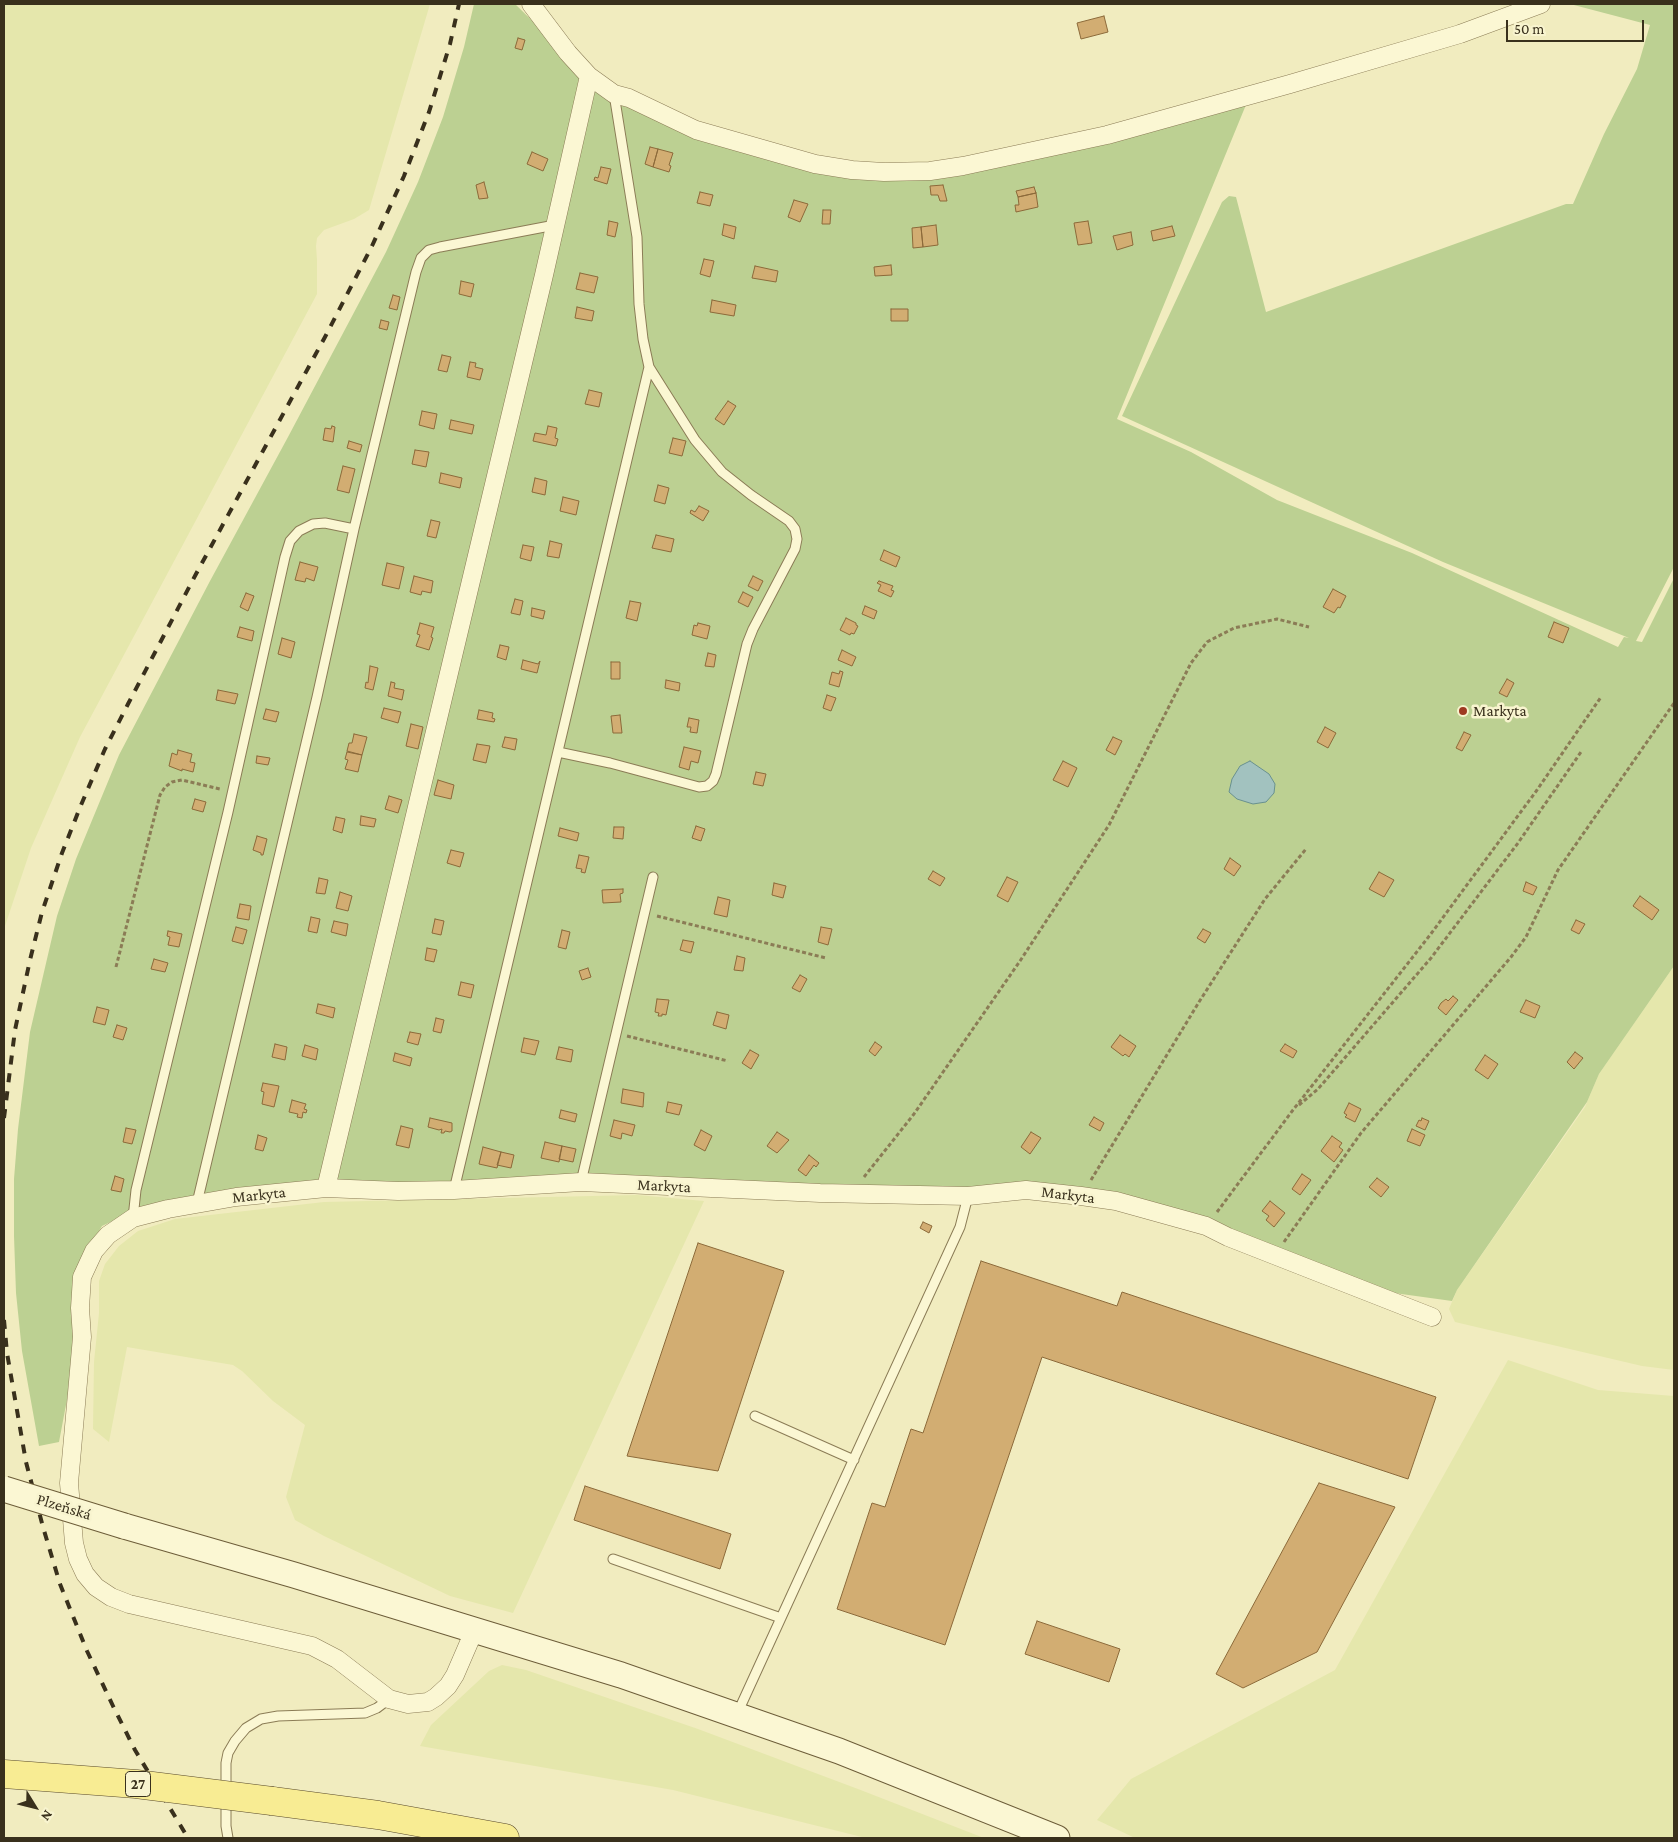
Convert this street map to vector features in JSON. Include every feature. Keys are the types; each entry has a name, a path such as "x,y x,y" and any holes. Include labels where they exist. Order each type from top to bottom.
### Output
{"main road":[{"name":"Plzeňská","path":"4,1489 620,1675 848,1754 1057,1838"},
{"name":"27","path":"4,1774 153,1786 272,1801 378,1815 506,1838"}],"street":[{"path":"531,4 568,53 589,76 614,94 629,98 696,130 815,164 852,170 884,172 930,171 964,166 1116,132 1282,87 1450,37 1541,4"},
{"path":"326,1188 589,76"},
{"name":"Markyta","path":"389,1699 337,1659 312,1646 129,1604 111,1597 96,1587 85,1574 78,1560 74,1543 70,1482 82,1336 80,1308 82,1277 94,1251 108,1235 133,1218 168,1208 197,1203 326,1188 398,1191 454,1190 581,1182 851,1194 968,1196 1026,1190 1116,1202 1206,1226 1274,1255 1432,1317"},
{"path":"389,1699 408,1704 418,1704 428,1702 444,1691 455,1675 474,1631"}],"lane":[{"path":"558,752 610,763 699,787 707,786 713,781 747,644 797,539 795,528 789,521 722,472 695,440 649,367 640,312 637,237 614,94"},
{"path":"197,1203 317,697 354,529 421,258 429,250 440,247 555,225"},
{"path":"454,1190 649,367"},
{"path":"133,1218 136,1190 232,792 290,541 299,531 313,524 325,523 354,529"},
{"path":"581,1182 653,877"},
{"path":"737,1714 960,1227 968,1196"},
{"path":"755,1416 854,1460"},
{"path":"613,1559 781,1618"},
{"path":"228,1838 226,1826 226,1763 228,1753 246,1728 262,1719 278,1716 365,1713 377,1708 389,1699"}],"path":[{"path":"851,1194 914,1114 1015,969 1109,825 1191,663 1207,642 1234,628 1277,619 1309,627"},
{"path":"1206,1226 1293,1110 1430,935 1537,790 1602,697"},
{"path":"1274,1255 1361,1133 1526,938 1558,870 1674,703"},
{"path":"1293,1110 1318,1090 1431,958 1491,880 1581,752"},
{"path":"116,967 160,795 165,787 172,782 182,780 232,792"},
{"path":"1081,1196 1199,1002 1260,907 1306,849"},
{"path":"645,913 826,958"},
{"path":"616,1034 728,1061"}],"green space":[{"path":"4,4 430,4 369,210 354,219 324,230 317,238 317,294 80,737 31,848 4,929"},
{"path":"474,4 515,4 589,76 614,94 815,164 930,171 1250,95 1117,419 1191,452 1277,500 1412,553 1618,647 1624,637 1629,638 1443,562 1122,416 1222,202 1229,196 1236,197 1266,312 1566,204 1573,204 1604,134 1637,69 1650,25 1570,4 1674,4 1674,567 1636,641 1642,642 1674,578 1674,966 1599,1074 1587,1102 1457,1290 1452,1301 1358,1288 1116,1201 581,1182 142,1207 102,1226 83,1258 74,1304 72,1373 59,1442 39,1446 22,1351 16,1293 14,1179 30,1032 57,916 76,859 119,755 386,252 418,182 443,117 464,47"},
{"path":"1674,966 1674,1370 1642,1366 1455,1322 1449,1309 1457,1290 1585,1107 1599,1074"},
{"path":"637,1195 704,1201 513,1613 450,1596 324,1536 295,1520 286,1497 305,1425 273,1401 242,1371 233,1365 127,1347 109,1442 93,1429 94,1362 99,1313 99,1281 105,1264 119,1246 138,1231 175,1219 324,1202"},
{"path":"1508,1360 1598,1390 1674,1396 1674,1838 1135,1838 1097,1820 1131,1779 1335,1670"},
{"path":"502,1665 526,1670 698,1729 984,1838 866,1838 673,1790 420,1746 431,1725 489,1671"}],"water":[{"path":"1250,761 1269,774 1275,784 1274,793 1266,802 1253,804 1237,799 1229,792 1232,779 1240,766"}],"building":[{"path":"1104,16 1108,32 1081,39 1077,23"},
{"path":"518,38 525,40 522,50 515,48"},
{"path":"650,147 658,149 653,167 645,164"},
{"path":"658,149 673,153 669,172 653,167"},
{"path":"532,152 548,159 543,171 527,164"},
{"path":"601,167 611,169 607,184 594,180 595,177 598,178"},
{"path":"484,182 488,198 479,199 476,185"},
{"path":"943,185 947,201 940,201 938,195 931,195 930,186"},
{"path":"1034,187 1036,193 1018,197 1016,191"},
{"path":"700,192 713,195 710,206 697,203"},
{"path":"1036,193 1038,207 1016,212 1015,205 1019,205 1018,197"},
{"path":"794,200 808,204 800,222 788,217"},
{"path":"823,210 831,210 830,224 822,224"},
{"path":"609,221 618,223 615,237 607,235"},
{"path":"1088,221 1092,243 1078,245 1074,223"},
{"path":"724,224 736,227 734,239 722,235"},
{"path":"936,225 938,245 923,247 921,227"},
{"path":"1172,226 1175,236 1153,241 1151,231"},
{"path":"921,227 923,247 913,248 912,228"},
{"path":"1131,232 1133,245 1117,250 1113,236"},
{"path":"704,259 714,261 710,277 700,274"},
{"path":"891,265 892,275 875,276 874,267"},
{"path":"755,266 778,271 776,282 752,278"},
{"path":"580,273 598,277 594,293 576,289"},
{"path":"461,281 474,284 471,297 459,294"},
{"path":"393,295 400,297 397,310 389,308"},
{"path":"712,300 736,305 734,316 710,312"},
{"path":"577,307 594,311 592,321 575,318"},
{"path":"891,309 908,309 908,321 891,321"},
{"path":"381,320 389,322 387,330 379,328"},
{"path":"442,355 451,357 447,372 438,370"},
{"path":"470,362 476,363 475,367 483,369 480,380 467,377"},
{"path":"589,390 602,393 599,407 585,404"},
{"path":"728,401 736,406 724,425 715,419"},
{"path":"422,411 437,414 434,429 419,425"},
{"path":"451,420 474,425 472,434 449,429"},
{"path":"332,426 335,427 333,442 323,440 325,428 331,429"},
{"path":"548,426 557,428 555,438 558,439 556,446 533,441 535,433 546,435"},
{"path":"673,438 686,441 682,456 669,453"},
{"path":"349,441 362,445 360,452 347,448"},
{"path":"415,450 429,452 426,467 412,464"},
{"path":"343,466 355,469 349,493 337,490"},
{"path":"441,473 462,478 460,488 439,483"},
{"path":"535,478 547,481 545,495 532,492"},
{"path":"658,485 669,488 665,504 654,501"},
{"path":"563,497 579,501 576,515 560,511"},
{"path":"699,506 709,511 703,521 690,513 691,510 695,512"},
{"path":"431,520 440,522 436,538 427,536"},
{"path":"656,535 674,539 671,552 652,548"},
{"path":"550,541 562,544 559,558 547,556"},
{"path":"523,545 534,547 531,561 520,558"},
{"path":"884,550 900,557 896,567 880,560"},
{"path":"300,562 318,567 314,581 306,578 305,582 295,580"},
{"path":"387,563 404,567 399,589 382,585"},
{"path":"414,576 433,581 431,593 422,591 421,595 410,592"},
{"path":"753,576 763,581 758,591 748,586"},
{"path":"879,581 893,586 891,590 894,591 891,597 878,591 881,585 877,583"},
{"path":"1333,589 1346,596 1340,608 1338,607 1334,613 1323,607"},
{"path":"743,592 753,597 748,607 738,602"},
{"path":"246,593 254,596 248,611 240,607"},
{"path":"515,599 523,601 520,615 511,613"},
{"path":"630,601 641,603 637,621 626,618"},
{"path":"865,606 877,611 874,619 862,614"},
{"path":"532,608 545,611 543,619 531,616"},
{"path":"846,618 858,626 854,634 851,633 850,635 840,630"},
{"path":"1554,622 1569,628 1563,643 1548,637"},
{"path":"420,623 434,627 429,650 416,646 420,635 417,634"},
{"path":"698,623 710,626 707,639 692,635 694,625 697,626"},
{"path":"240,627 254,631 252,641 237,637"},
{"path":"282,638 295,642 291,658 278,654"},
{"path":"500,645 509,647 506,660 497,657"},
{"path":"842,650 856,657 852,666 838,660"},
{"path":"708,653 716,655 714,667 705,666"},
{"path":"523,660 538,664 540,661 537,673 521,669"},
{"path":"611,662 620,662 620,679 611,679"},
{"path":"370,666 378,668 373,690 365,688 366,682 368,683"},
{"path":"840,671 843,672 839,687 829,684 832,672 839,674"},
{"path":"1507,679 1514,683 1507,697 1499,693"},
{"path":"666,680 680,683 679,691 665,688"},
{"path":"391,682 395,683 394,688 404,690 402,700 388,696"},
{"path":"218,690 238,694 235,704 216,700"},
{"path":"827,695 836,698 831,711 823,708"},
{"path":"384,708 401,712 398,723 381,718"},
{"path":"266,709 279,712 276,722 263,719"},
{"path":"479,710 493,713 492,718 495,719 494,722 477,719"},
{"path":"620,715 622,733 613,733 611,716"},
{"path":"689,718 699,720 697,733 690,732 691,727 687,727"},
{"path":"411,724 423,727 418,749 406,746"},
{"path":"1325,727 1336,733 1328,748 1317,742"},
{"path":"1464,732 1471,735 1462,751 1456,748"},
{"path":"354,734 367,737 362,755 347,751 349,743 352,743"},
{"path":"505,737 517,739 515,750 502,747"},
{"path":"1113,737 1122,741 1115,755 1106,750"},
{"path":"477,744 490,746 486,763 473,760"},
{"path":"684,747 701,751 698,763 691,761 689,770 679,767"},
{"path":"178,750 192,754 190,762 195,763 193,772 182,769 182,771 169,766 172,753 177,755"},
{"path":"347,752 362,755 358,772 345,769 348,760 345,759"},
{"path":"257,756 270,758 268,765 256,763"},
{"path":"1063,761 1077,768 1068,787 1053,780"},
{"path":"756,772 766,774 763,786 753,784"},
{"path":"438,780 454,785 451,799 434,795"},
{"path":"389,796 402,800 398,813 385,809"},
{"path":"195,799 206,802 203,812 192,809"},
{"path":"361,816 376,819 374,827 360,825"},
{"path":"336,817 345,819 342,833 333,830"},
{"path":"696,826 705,829 701,841 692,838"},
{"path":"614,827 624,827 623,839 613,838"},
{"path":"560,828 579,833 577,841 558,836"},
{"path":"257,836 267,839 263,855 253,850"},
{"path":"451,850 464,853 460,867 447,863"},
{"path":"579,855 589,857 585,873 581,872 582,869 576,868"},
{"path":"1230,858 1241,866 1234,876 1224,869"},
{"path":"933,871 945,878 940,886 928,879"},
{"path":"1379,872 1394,880 1384,897 1369,889"},
{"path":"1007,877 1018,882 1008,902 997,896"},
{"path":"319,878 328,880 325,894 316,893"},
{"path":"1526,882 1537,887 1533,895 1523,891"},
{"path":"774,883 786,886 783,898 772,895"},
{"path":"623,889 623,893 620,894 621,902 603,903 602,890"},
{"path":"340,892 352,896 348,911 336,908"},
{"path":"1640,896 1659,910 1652,920 1633,906"},
{"path":"718,897 730,900 727,917 714,914"},
{"path":"240,904 251,906 249,920 237,918"},
{"path":"311,917 320,919 317,933 308,931"},
{"path":"435,919 444,921 441,935 432,933"},
{"path":"1576,920 1585,924 1579,934 1571,930"},
{"path":"334,921 348,924 346,936 331,932"},
{"path":"236,927 247,930 243,944 232,941"},
{"path":"821,927 832,929 828,945 818,942"},
{"path":"1203,929 1211,933 1205,943 1197,938"},
{"path":"562,930 570,932 566,949 558,947"},
{"path":"168,931 182,934 179,947 168,945 170,937 167,936"},
{"path":"683,940 694,942 691,953 680,950"},
{"path":"427,948 437,950 434,962 425,960"},
{"path":"737,956 745,958 743,971 734,970"},
{"path":"154,959 168,963 165,972 151,969"},
{"path":"588,968 591,977 582,980 579,971"},
{"path":"800,975 807,979 800,992 792,988"},
{"path":"461,982 474,985 471,998 458,995"},
{"path":"1453,996 1458,1000 1446,1015 1438,1008 1446,999 1448,1001"},
{"path":"657,999 669,1000 666,1015 658,1016 659,1013 655,1012"},
{"path":"1526,1000 1540,1006 1535,1018 1520,1012"},
{"path":"318,1004 335,1008 333,1018 316,1013"},
{"path":"97,1007 109,1010 105,1025 93,1022"},
{"path":"717,1012 729,1015 726,1029 713,1025"},
{"path":"436,1018 444,1020 441,1033 433,1031"},
{"path":"117,1025 127,1028 123,1040 113,1037"},
{"path":"410,1032 421,1034 418,1045 407,1042"},
{"path":"1120,1035 1136,1046 1129,1057 1125,1054 1123,1056 1111,1047"},
{"path":"524,1038 539,1041 535,1055 521,1052"},
{"path":"875,1042 882,1047 875,1056 869,1051"},
{"path":"275,1044 287,1047 285,1060 272,1057"},
{"path":"1285,1044 1297,1051 1293,1058 1280,1051"},
{"path":"305,1045 318,1049 316,1060 302,1056"},
{"path":"559,1047 573,1050 571,1062 556,1059"},
{"path":"750,1050 759,1055 751,1069 742,1063"},
{"path":"1575,1052 1583,1058 1574,1069 1567,1062"},
{"path":"395,1053 412,1058 410,1066 393,1061"},
{"path":"1485,1055 1498,1064 1488,1079 1475,1070"},
{"path":"263,1083 279,1086 274,1107 262,1104 264,1092 261,1091"},
{"path":"623,1089 644,1093 643,1107 621,1103"},
{"path":"292,1100 306,1104 304,1109 307,1110 306,1113 303,1112 302,1118 297,1117 298,1114 289,1112"},
{"path":"668,1102 682,1105 679,1115 666,1112"},
{"path":"1349,1103 1361,1109 1355,1122 1345,1117 1347,1115 1344,1113"},
{"path":"561,1110 577,1114 575,1122 559,1118"},
{"path":"1094,1117 1104,1123 1100,1131 1089,1125"},
{"path":"430,1118 452,1123 452,1131 441,1133 442,1129 428,1127"},
{"path":"1422,1118 1429,1121 1425,1130 1416,1126"},
{"path":"614,1120 635,1125 632,1136 622,1133 621,1139 610,1136"},
{"path":"401,1126 413,1129 409,1148 396,1145"},
{"path":"126,1128 136,1130 132,1144 123,1142"},
{"path":"1412,1129 1425,1135 1420,1146 1407,1141"},
{"path":"701,1130 712,1136 705,1151 694,1145"},
{"path":"777,1132 789,1140 777,1153 767,1146"},
{"path":"1031,1132 1041,1138 1030,1154 1021,1147"},
{"path":"258,1135 267,1138 263,1151 255,1149"},
{"path":"1332,1136 1342,1143 1339,1147 1343,1150 1334,1162 1321,1151"},
{"path":"545,1142 562,1146 559,1162 541,1158"},
{"path":"562,1146 576,1149 573,1162 559,1159"},
{"path":"483,1147 501,1152 497,1168 479,1164"},
{"path":"501,1152 514,1155 511,1168 497,1165"},
{"path":"809,1155 819,1163 816,1167 814,1165 806,1176 798,1170"},
{"path":"1302,1174 1311,1180 1300,1195 1292,1189"},
{"path":"115,1176 124,1179 121,1192 111,1190"},
{"path":"1377,1178 1389,1187 1381,1197 1369,1187"},
{"path":"1270,1201 1285,1213 1274,1227 1266,1220 1269,1216 1262,1211"},
{"path":"923,1222 932,1226 929,1233 920,1228"},
{"path":"698,1243 784,1271 718,1471 627,1456"},
{"path":"981,1261 1117,1306 1122,1292 1436,1397 1408,1479 1042,1357 945,1645 837,1609 872,1503 885,1507 911,1429 923,1433"},
{"path":"1319,1483 1395,1507 1317,1652 1243,1688 1216,1674"},
{"path":"585,1486 731,1534 720,1569 574,1520"},
{"path":"1037,1621 1120,1649 1109,1682 1025,1654"}],"railway":[{"path":"4,1118 15,1030 30,960 42,912 81,805 105,749 128,704 372,246 404,176 429,112 450,44 459,4"},
{"path":"4,1320 7,1353 26,1462 60,1584 87,1651 135,1750 188,1838"}],"place":[{"name":"Markyta","path":"1463,711"}]}
